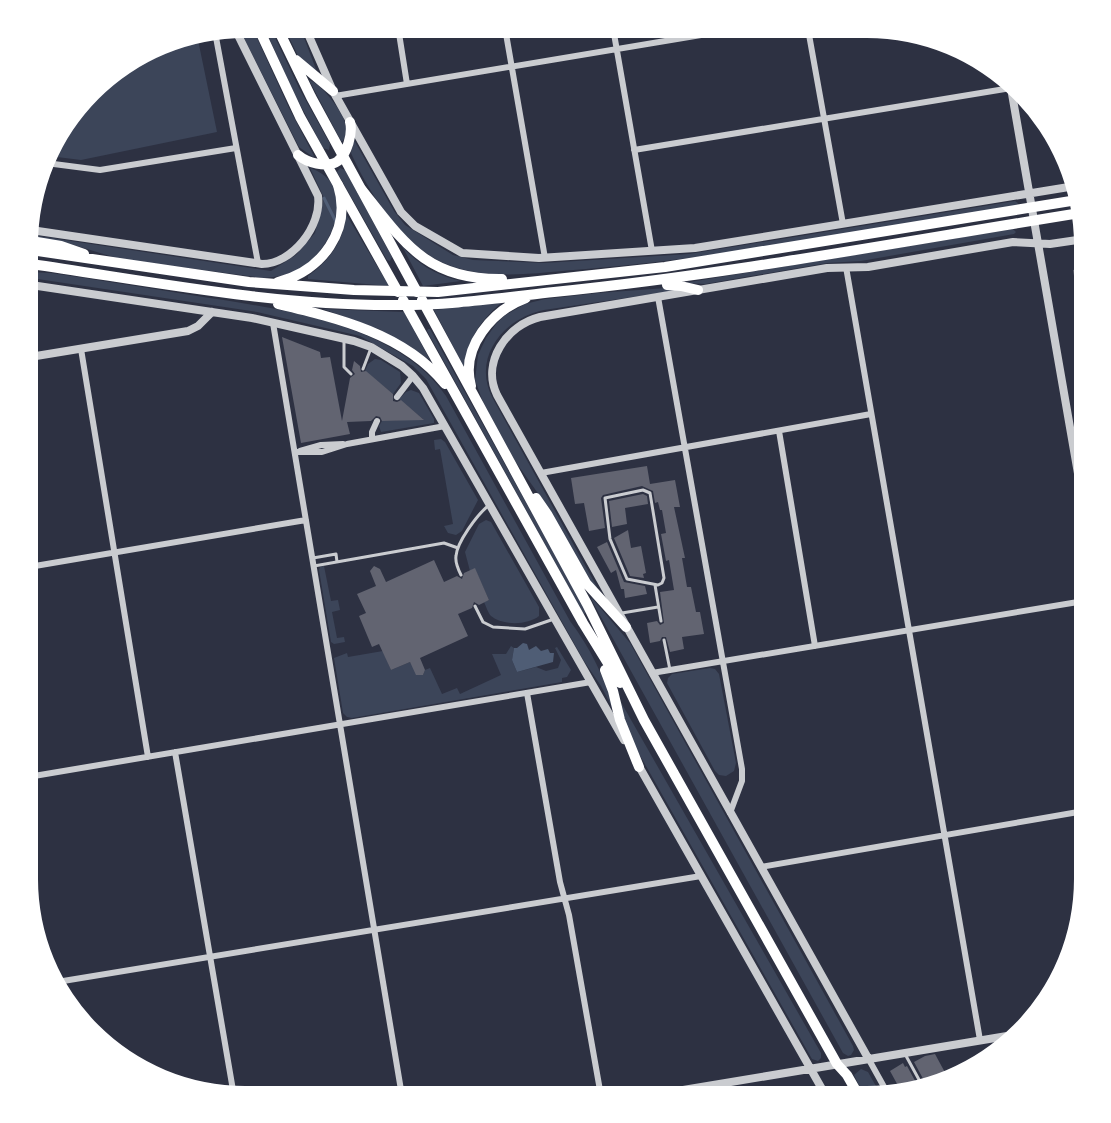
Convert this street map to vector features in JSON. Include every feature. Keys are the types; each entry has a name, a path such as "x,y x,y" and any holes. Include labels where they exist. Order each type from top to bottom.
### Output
{"main road":[{"path":"263,38 291,100 326,164 591,637 644,720 837,1064 852,1085"},
{"path":"282,38 342,155 597,623 644,720"},
{"path":"288,51 304,69 334,93"},
{"path":"298,154 306,161 326,164 336,162 342,155 351,134 350,122"},
{"path":"270,284 301,274 328,250 337,235 341,218 342,201 338,185"},
{"path":"362,190 406,245 427,261 450,273 492,279 586,276"},
{"path":"38,251 270,284 417,292 658,268 1069,201"},
{"path":"38,266 225,292 330,303 424,305 693,276 1071,215"},
{"path":"38,243 69,248 104,261"},
{"path":"589,289 673,285 698,290"},
{"path":"225,292 334,318 378,335 404,349 433,371 466,414"},
{"path":"477,403 471,388 469,373 474,350 485,328 495,316 513,303 556,292"},
{"path":"511,464 545,510 586,583 626,627"},
{"path":"591,637 612,687 620,720 639,767"},
{"path":"837,1064 845,1085"}],"street":[{"path":"39,231 258,263 270,263 282,259 304,239 318,210 318,200 298,154 240,38"},
{"path":"310,38 334,93 405,217 415,226 462,253 545,258 695,248 1066,188"},
{"path":"400,38 407,84"},
{"path":"507,38 545,258"},
{"path":"615,38 652,251"},
{"path":"334,93 407,84 683,38"},
{"path":"810,38 843,224"},
{"path":"215,40 258,263"},
{"path":"634,150 1003,89"},
{"path":"1013,98 1073,446"},
{"path":"54,164 100,170 236,148"},
{"path":"883,1085 497,395 491,377 495,358 508,336 523,324 540,317 827,268 868,267 1013,242 1055,244 1073,241"},
{"path":"846,267 980,1040"},
{"path":"38,286 212,312 344,339 371,347 414,376 445,426 820,1085"},
{"path":"658,297 743,773 730,813"},
{"path":"38,356 188,331 198,326 212,312"},
{"path":"273,323 400,1085"},
{"path":"81,349 148,757"},
{"path":"396,397 414,376"},
{"path":"541,473 872,414"},
{"path":"372,439 372,432 377,421"},
{"path":"295,452 321,445 347,444 445,426"},
{"path":"779,431 815,646"},
{"path":"38,566 306,520"},
{"path":"652,673 1073,603"},
{"path":"38,775 591,682"},
{"path":"527,693 560,882 569,915 600,1085"},
{"path":"175,752 232,1085"},
{"path":"761,867 1073,813"},
{"path":"64,981 701,876"},
{"path":"712,1085 999,1037"}],"lane":[{"path":"344,339 344,367 351,375"},
{"path":"363,369 371,347"},
{"path":"645,490 650,494 664,578 660,584 655,585 625,577 609,536 604,501 606,496 645,490"},
{"path":"461,575 455,559 458,548 477,517 489,505"},
{"path":"314,566 444,543 458,548"},
{"path":"312,558 336,554 337,562"},
{"path":"655,585 661,621"},
{"path":"475,606 483,622 494,627 523,630 554,619"},
{"path":"619,614 658,607"},
{"path":"664,640 669,670"},
{"path":"904,1052 919,1079"}],"shaded area":[{"path":"244,38 257,38 314,156 299,147"},
{"path":"269,38 275,38 299,88 330,144 329,150 323,148 293,91"},
{"path":"289,38 304,38 317,72 298,56"},
{"path":"199,43 217,132 81,160 57,157 72,130 108,89 141,65 178,48"},
{"path":"309,80 326,93 341,114 346,128 343,141 341,141"},
{"path":"354,140 394,211 405,225 453,255 473,260 544,263 689,254 1015,201 1018,203 1016,206 694,257 534,273 480,273 446,264 431,256 402,232 378,202 359,169 351,153"},
{"path":"310,168 325,176 334,187 337,201 332,231 314,257 298,270 263,278 120,259 67,243 38,238 38,236 271,271 296,255 315,233 324,198"},
{"path":"340,168 345,170 392,257 390,261 387,260 337,172"},
{"path":"346,214 389,286 308,279 308,276 335,249 345,224"},
{"path":"1013,229 1016,232 1014,234 861,261 827,263 705,284 684,283"},
{"path":"402,246 429,269 461,281 423,286"},
{"path":"38,272 295,313 365,335 397,351 424,371 446,396 570,621 591,653 602,675 614,711 426,379 413,366 360,336 257,312 38,279"},
{"path":"666,288 680,290 529,314 505,330 489,354 486,368 487,382 492,397 597,587 595,588 542,499 515,461 483,402 475,380 478,355 496,324 504,316 525,304 545,299"},
{"path":"501,303 476,331 464,367 434,310"},
{"path":"323,309 404,312 430,360 379,329"},
{"path":"428,329 586,611 585,614 427,331"},
{"path":"375,359 381,360 400,372 401,383 393,394 365,371 368,364"},
{"path":"411,390 419,393 434,423 381,432 379,426 382,421 423,419 399,399"},
{"path":"441,439 445,442 478,500 462,531 456,535 448,533 444,526 453,524 440,449 435,450 434,440"},
{"path":"486,520 491,522 539,607 539,616 534,619 522,623 509,623 496,619 488,611 484,602 489,600 475,569 470,571 465,552 479,524"},
{"path":"324,566 331,601 338,600 340,610 332,612 337,638 344,637 345,642 334,644 331,642 319,570"},
{"path":"592,598 630,643 853,1046 854,1050 851,1055 843,1053"},
{"path":"523,643 527,644 529,650 536,646 541,651 548,649 550,653 554,653 553,662 517,672 512,660 514,648"},
{"path":"511,646 514,648 512,660 517,672 536,667 546,671 558,668 561,660 555,648 557,647 571,670 567,677 562,678 562,682 352,718 343,713 334,658 347,653 348,657 383,651 391,670 410,662 418,675 423,675 425,670 430,668 442,694 457,688 460,694 501,675 492,654 506,654"},
{"path":"715,669 719,674 736,763 734,771 726,776 719,775 715,771 667,683 672,674"},
{"path":"618,697 821,1053 818,1061 812,1059 629,736"},
{"path":"861,1069 868,1072 875,1085 859,1085 854,1075"}],"building":[{"path":"282,337 320,352 321,358 330,357 342,421 350,378 355,374 352,370 354,361 360,366 361,372 366,371 393,394 393,401 401,400 424,420 382,421 376,416 371,421 347,422 350,434 301,443"},
{"path":"647,466 650,484 675,480 680,507 674,507 685,558 682,558 687,587 691,587 696,612 700,612 704,634 682,637 684,649 670,652 666,637 650,643 647,623 657,621 660,625 664,623 660,592 674,590 669,560 666,561 661,534 666,533 662,510 658,502 655,503 653,491 642,486 603,495 601,498 605,528 589,531 584,503 575,504 571,478"},
{"path":"643,494 647,496 648,504 625,508 627,524 612,527 609,501"},
{"path":"628,530 631,548 641,546 646,573 643,574 644,578 630,576 614,538"},
{"path":"607,542 624,582 645,586 647,594 625,598 624,589 621,589 616,570 611,573 597,547"},
{"path":"434,560 444,582 457,576 462,579 464,573 475,568 489,600 479,605 474,602 472,608 458,614 468,636 420,658 425,670 423,675 416,675 410,662 391,670 379,644 372,647 359,616 366,613 357,594 376,586 370,571 374,566 380,569 386,582"},
{"path":"935,1054 944,1070 923,1078 914,1062"},
{"path":"903,1063 915,1080 897,1083 890,1071"}],"waterway":[{"path":"324,198 336,222"}]}
